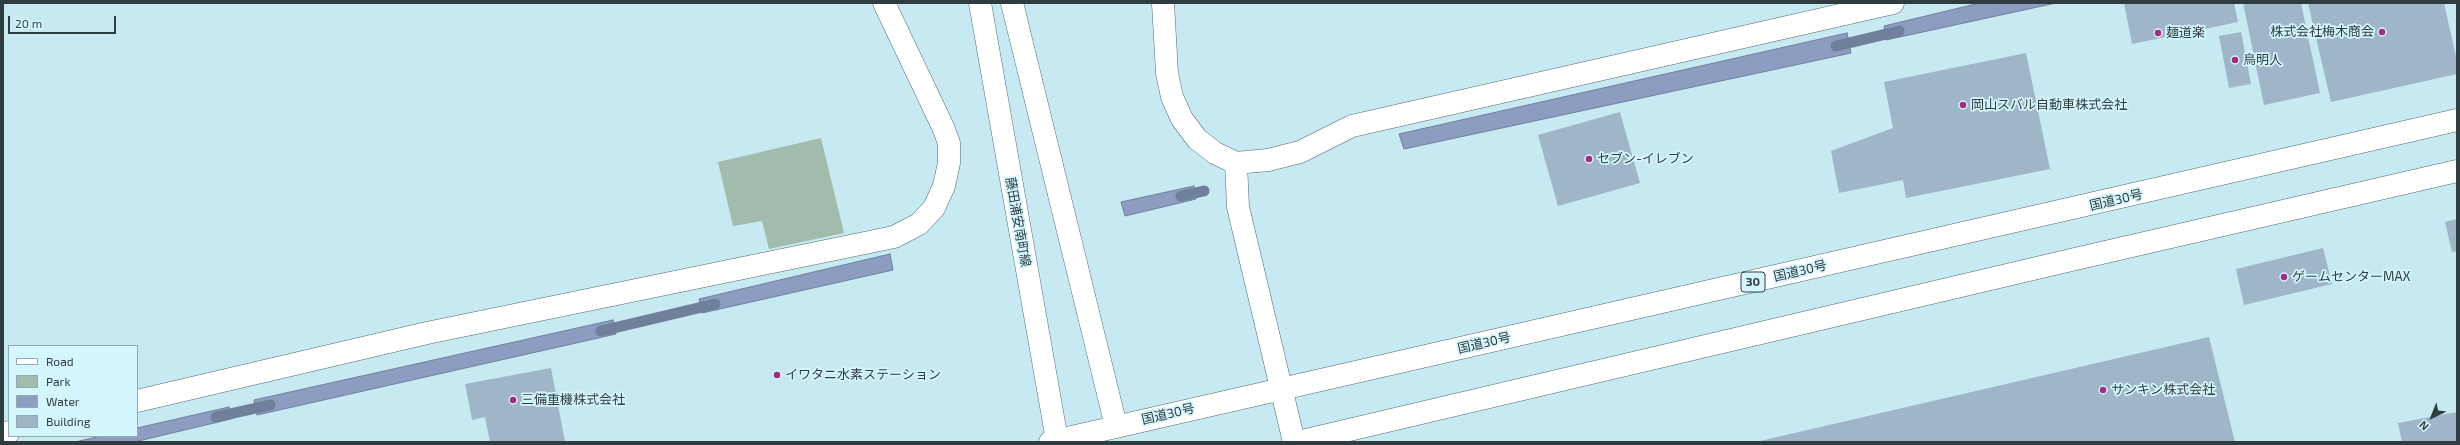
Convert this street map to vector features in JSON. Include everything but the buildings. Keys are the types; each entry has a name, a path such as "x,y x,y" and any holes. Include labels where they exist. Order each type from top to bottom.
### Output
{"main road":[{"path":"138,402 427,333 894,237 919,224 934,208 944,186 949,163 949,144 943,127 884,3"},
{"name":"藤田浦安南町線","path":"980,3 1055,441"},
{"path":"1012,3 1118,434"},
{"path":"1163,3 1167,73 1172,97 1182,119 1203,144 1215,153 1236,163 1268,160 1300,152 1352,126 1893,3"},
{"name":"国道30号","path":"1055,441 1118,434 1281,389 2457,120"},
{"path":"1236,163 1238,207 1294,442"},
{"path":"1298,442 2063,261 2457,171"}],"green space":[{"path":"821,138 844,233 769,249 762,221 733,226 718,162"}],"water":[{"path":"1980,3 2056,3 1886,40 1884,26"},
{"path":"1847,33 1851,53 1404,149 1399,134"},
{"path":"1194,186 1196,199 1125,216 1121,202"},
{"path":"890,254 893,270 702,313 699,299"},
{"path":"613,320 616,334 257,415 254,400"},
{"path":"229,407 231,419 134,442 75,442 97,437 138,437 138,428"}],"waterway":[{"path":"1836,46 1899,31"},
{"path":"1181,196 1204,191"},
{"path":"601,331 715,304"},
{"path":"216,417 270,405"}],"place":[{"name":"株式会社梅木商会","path":"2382,32"},
{"name":"麺道楽","path":"2158,33"},
{"name":"鳥明人","path":"2235,60"},
{"name":"岡山スバル自動車株式会社","path":"1963,105"},
{"name":"セブン-イレブン","path":"1589,159"},
{"name":"ゲームセンターMAX","path":"2284,277"},
{"name":"イワタニ水素ステーション","path":"777,375"},
{"name":"サンキン株式会社","path":"2103,390"},
{"name":"三備重機株式会社","path":"513,400"}]}
